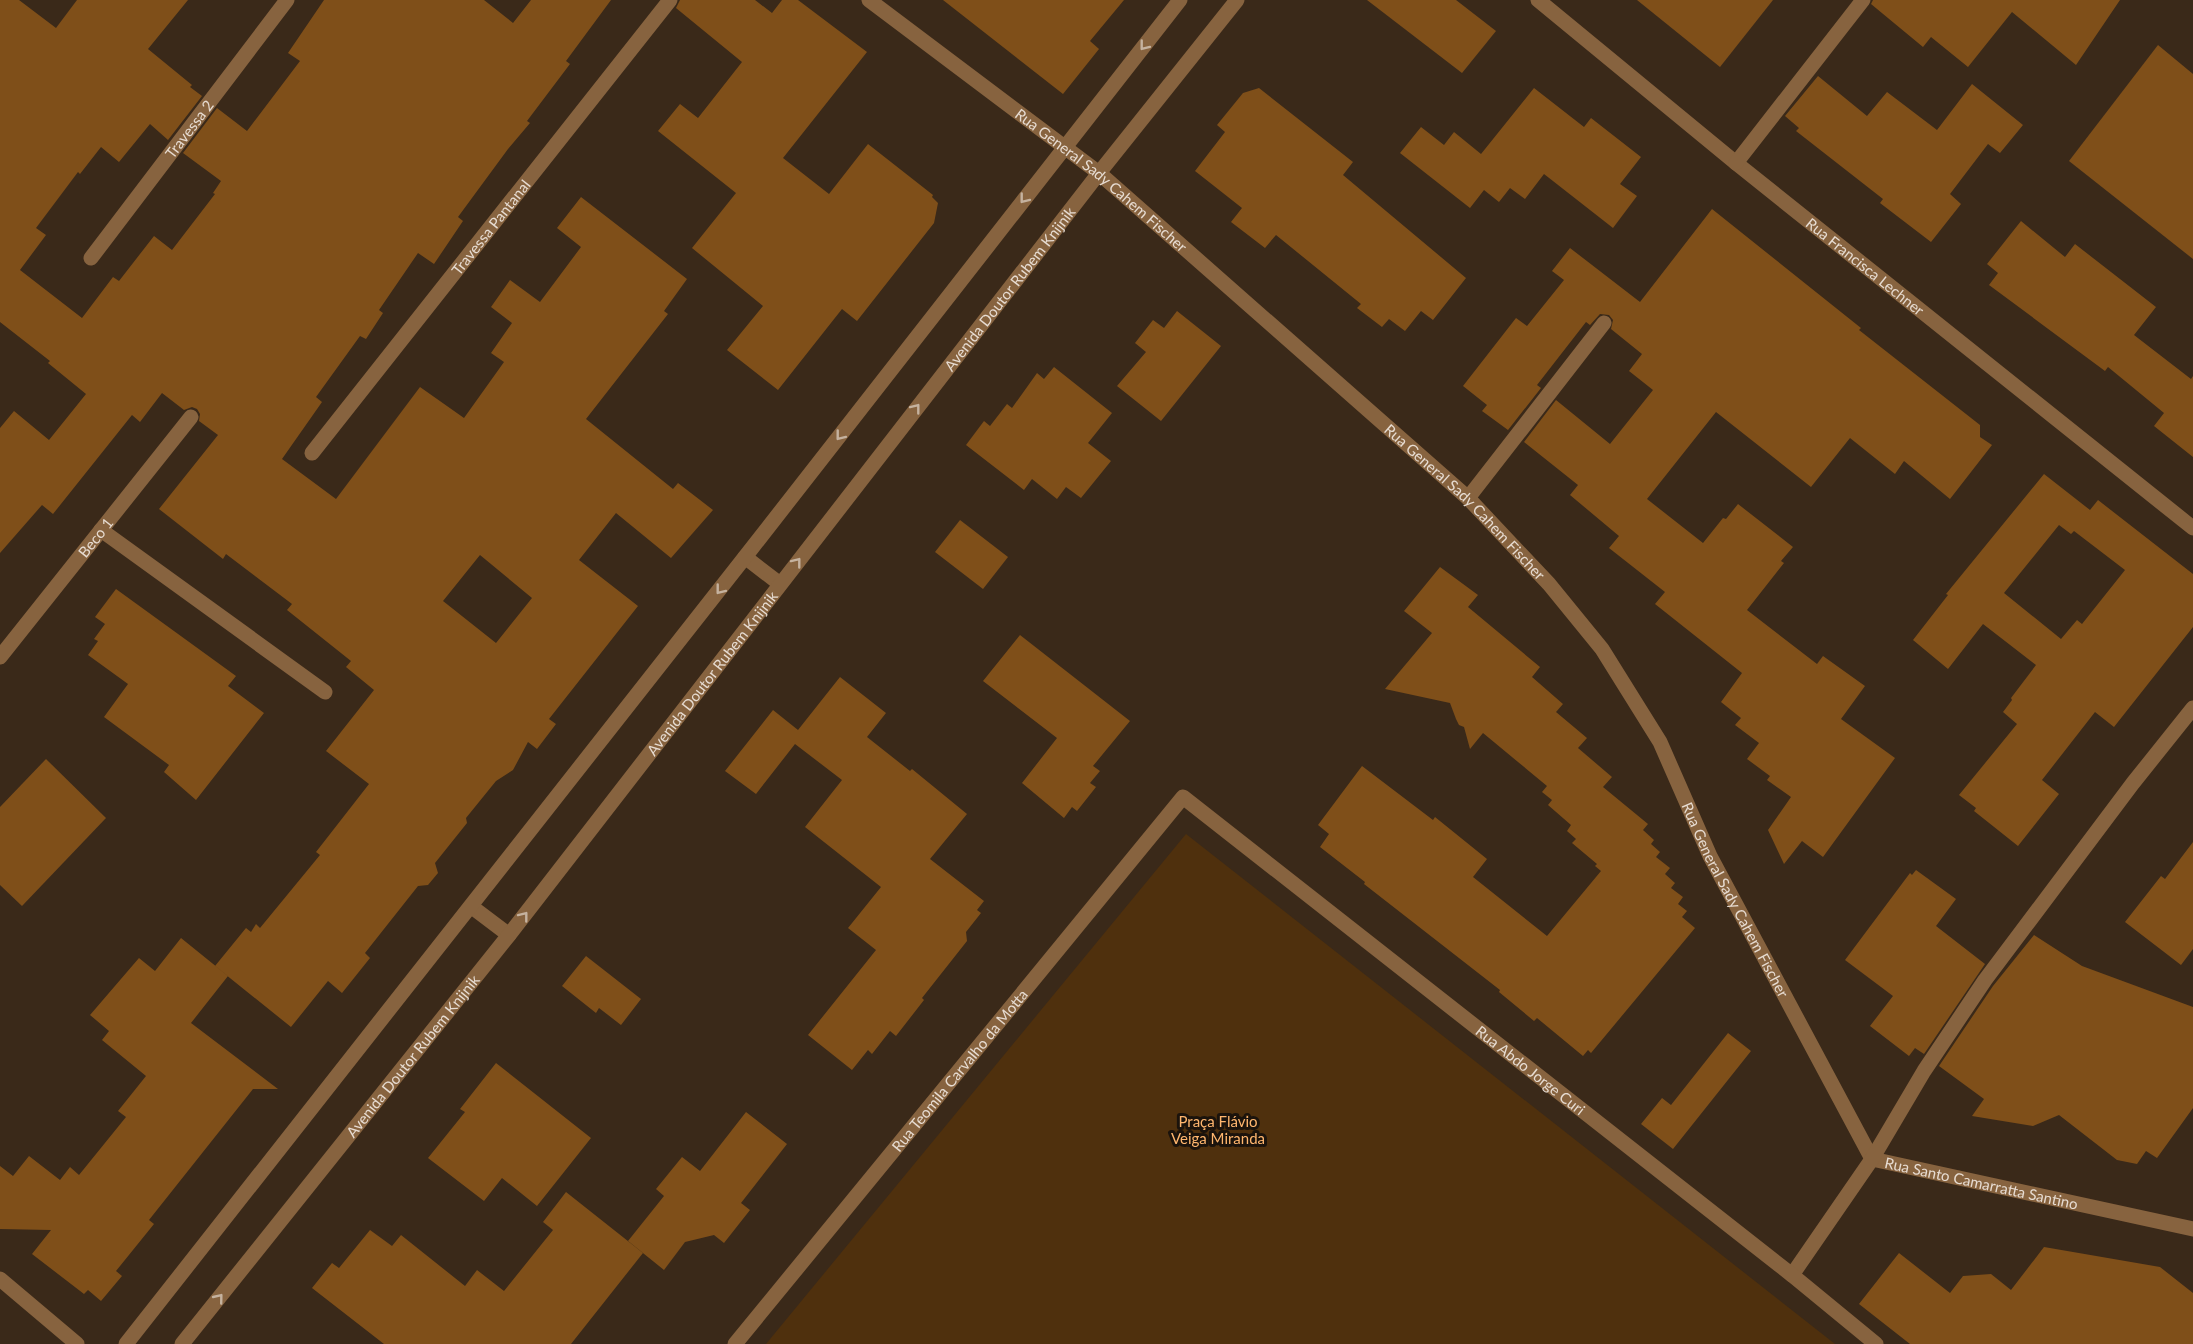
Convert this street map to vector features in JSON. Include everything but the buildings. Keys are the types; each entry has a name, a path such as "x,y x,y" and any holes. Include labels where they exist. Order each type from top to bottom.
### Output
{"street":[{"name":"Travessa 2","path":"91,258 286,0"},
{"name":"Travessa Pantanal","path":"312,453 670,0"},
{"name":"Rua General Sady Cahem Fischer","path":"868,0 1099,173 1468,498 1549,584 1602,649 1660,742 1710,856 1872,1159"},
{"path":"126,1344 746,558 1180,0"},
{"name":"Avenida Doutor Rubem Knijnik","path":"182,1344 509,935 1099,173 1237,0"},
{"name":"Rua Francisca Lechner","path":"1538,0 1736,163 2193,528"},
{"path":"1736,163 1863,0"},
{"path":"1468,498 1604,323"},
{"name":"Beco 1","path":"0,657 191,417"},
{"path":"101,530 325,692"},
{"path":"746,558 780,584"},
{"path":"1872,1159 1924,1071 1985,980 2133,783 2193,708"},
{"name":"Rua Abdo Jorge Curi","path":"1183,797 1792,1275 1876,1344"},
{"name":"Rua Teomila Carvalho da Motta","path":"735,1344 1183,797"},
{"path":"471,907 509,935"},
{"name":"Rua Santo Camarratta Santino","path":"1792,1275 1872,1159 2193,1229"},
{"path":"0,1279 77,1344"}],"green space":[{"name":"Praça Flávio Veiga Miranda","path":"1186,834 1835,1344 766,1344"}]}
